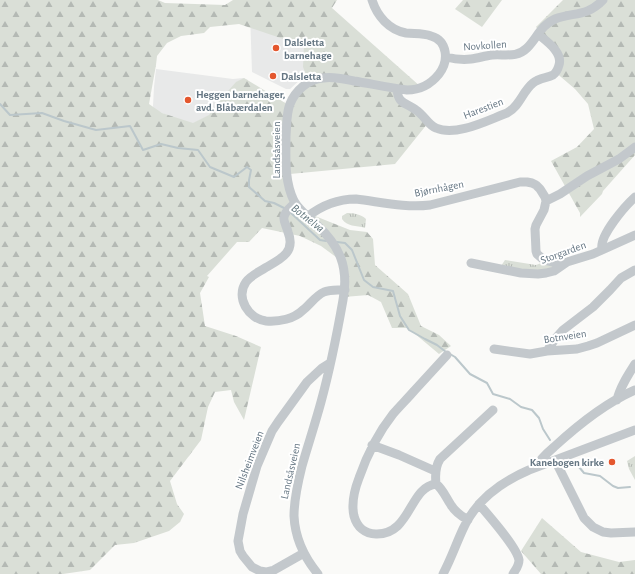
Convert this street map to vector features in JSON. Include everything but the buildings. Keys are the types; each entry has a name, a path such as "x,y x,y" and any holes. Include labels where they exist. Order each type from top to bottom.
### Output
{"street":[{"path":"372,0 381,18 393,28 406,33 426,34 432,36 444,47 446,58"},
{"name":"Novkollen","path":"446,58 470,59 491,55 520,53 528,47 545,25 554,20 586,12 603,0"},
{"name":"Harestien","path":"397,89 400,100 420,112 432,126 443,130 466,128 507,113 512,110 533,83 552,75 558,70 560,61 557,52 538,34"},
{"name":"Landsåsveien","path":"318,574 311,566 297,536 294,508 296,493 330,363 345,279 344,270 335,244 307,217 295,203 291,195 287,182 286,158 288,109 292,99 300,89 311,81 317,79 342,79 397,89 414,90 429,84 442,70 446,58"},
{"path":"567,262 556,263 544,260 537,254 535,229 544,210 546,201 560,194 587,176 619,159 635,147"},
{"name":"Bjørnhågen","path":"307,217 316,210 329,204 348,199 421,206 514,183 527,182 536,185 540,189 546,201"},
{"path":"602,250 603,240 613,223 635,197"},
{"path":"295,203 284,216 291,238 290,247 281,258 246,281 242,297 246,308 256,318 262,320 275,321 286,319 304,310 324,291 344,290"},
{"name":"Storgarden","path":"471,263 514,272 538,274 546,273 554,271 567,262 592,254 635,235"},
{"path":"548,351 555,339 563,330 593,307 621,278 635,270"},
{"name":"Botnveien","path":"494,349 530,354 577,348 588,346 635,325"},
{"path":"436,484 423,491 418,496 402,522 389,532 365,532 355,520 352,506 353,498 360,474 372,445 396,411 447,355"},
{"name":"Nilsheimveien","path":"272,572 260,571 252,567 240,551 238,541 243,514 257,466 267,442 278,422 313,375 330,363"},
{"path":"617,400 618,393 635,364"},
{"path":"536,467 542,458 578,426 602,409 635,390"},
{"path":"468,520 459,515 440,487 436,484 435,471 437,464 443,455 493,410"},
{"path":"443,574 468,520 479,504 487,496 509,480 522,473 635,430"},
{"path":"372,445 399,454 435,471"},
{"path":"555,460 584,518 593,527 604,532 611,533 635,532"},
{"path":"479,504 517,554 519,559 518,567 513,574"},
{"path":"272,572 304,553"}],"shaded area":[{"path":"250,13 306,40 308,75 290,89 286,89 252,72"},
{"path":"156,69 233,79 243,78 248,80 229,139 154,110"}],"green space":[{"path":"0,0 158,0 165,3 225,5 233,0 337,0 332,8 421,87 392,86 428,123 395,164 290,174 295,203 315,216 350,230 367,232 373,239 375,265 408,294 421,326 439,335 451,346 439,354 408,328 392,328 381,302 368,295 344,297 340,260 321,246 300,236 262,228 249,242 237,242 207,276 209,277 200,293 205,326 236,336 261,347 244,420 234,402 231,390 215,392 208,407 201,440 170,481 177,504 184,514 180,522 169,531 134,543 115,545 90,570 63,574 0,574","holes":["239,24 304,46 303,67 309,82 287,104 244,78 236,82 209,115 193,123 162,113 149,104 157,56 167,43 181,36 204,33 210,27"]},
{"path":"463,0 502,0 482,27 455,9"},
{"path":"563,0 635,0 635,155 580,217 580,213 551,161 577,147 594,129 588,104 575,89 554,71 558,51 536,27"},
{"path":"347,213 357,214 364,217 366,219 365,228 349,225 344,222 342,216"},
{"path":"505,260 536,265 544,262 560,265 543,272 501,266"},
{"path":"635,456 635,480 629,469 627,461"},
{"path":"542,518 581,552 619,562 635,560 635,574 541,574 521,551"}],"waterway":[{"name":"Botnelva","path":"0,104 10,115 42,113 96,130 130,126 143,150 161,144 178,148 198,150 210,167 234,177 247,167 251,170 249,187 265,201 274,203 284,208"},
{"name":"Botnelva","path":"290,212 320,240 326,241"},
{"name":"Botnelva","path":"337,242 345,243 352,250 364,280 373,287 393,291 400,316 409,330 437,345 446,352"},
{"name":"Botnelva","path":"450,354 455,357 470,374 487,383 493,394 510,399 521,407 532,410 539,418 543,429 550,440"},
{"name":"Botnelva","path":"574,464 584,473 600,476 613,486 618,488 630,487"}],"place":[{"name":"Dalsletta barnehage","path":"276,48"},
{"name":"Dalsletta","path":"273,76"},
{"name":"Heggen barnehager, avd. Blåbærdalen","path":"188,100"},
{"name":"Kanebogen kirke","path":"612,462"}]}
